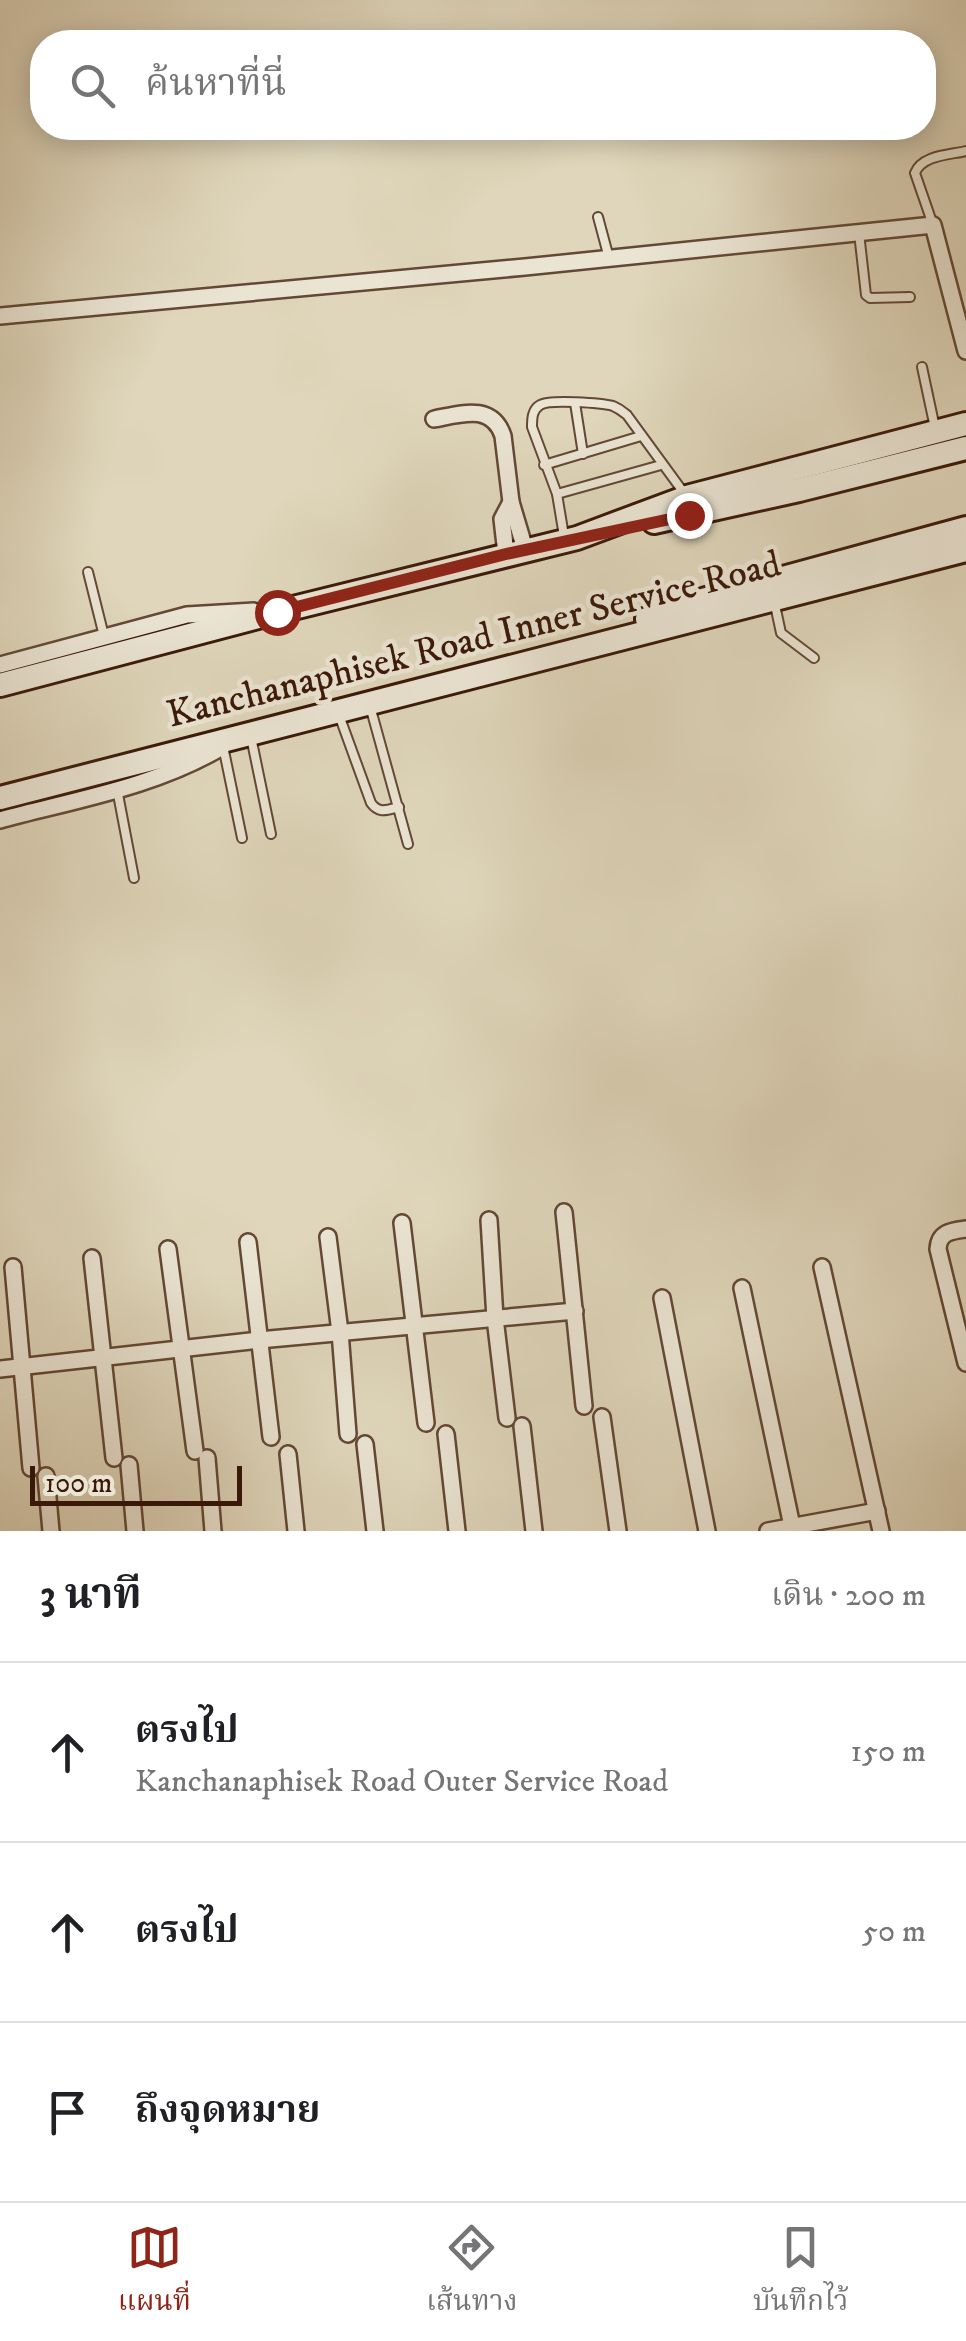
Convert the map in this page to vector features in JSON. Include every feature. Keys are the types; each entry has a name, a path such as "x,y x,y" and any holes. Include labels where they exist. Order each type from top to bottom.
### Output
{"main road":[{"path":"571,539 687,497 966,424"},
{"path":"0,686 516,551 799,490 966,448"},
{"path":"579,649 650,617 706,598 966,528"},
{"name":"Kanchanaphisek Road Inner Service Road","path":"0,798 966,550"}],"street":[{"path":"0,316 933,226 966,351"},
{"path":"434,419 484,413 500,426 511,502 502,519 516,551"},
{"path":"0,666 187,615 277,612"},
{"path":"0,820 179,770 238,738"},
{"path":"564,1212 584,1406"},
{"path":"489,1220 495,1318 534,1531"},
{"path":"402,1224 426,1424"},
{"path":"966,1229 946,1232 938,1249 966,1363"},
{"path":"328,1236 348,1434"},
{"path":"248,1242 271,1438"},
{"path":"168,1249 181,1348 214,1531"},
{"path":"92,1258 104,1358 135,1531"},
{"path":"14,1267 22,1367 51,1531"},
{"path":"822,1267 882,1531"},
{"path":"742,1288 792,1529"},
{"path":"662,1298 707,1531"},
{"path":"0,1369 575,1311"},
{"path":"602,1417 618,1531"},
{"path":"446,1434 457,1531"},
{"path":"366,1444 375,1531"},
{"path":"288,1454 296,1531"},
{"path":"768,1531 877,1512"}],"lane":[{"path":"933,226 916,173 918,166 923,161 966,151"},
{"path":"598,217 609,258"},
{"path":"859,233 866,295 910,297"},
{"path":"922,368 936,432"},
{"path":"571,539 532,427 535,410 546,403 617,407 687,497"},
{"path":"575,403 582,454"},
{"path":"544,465 641,436"},
{"path":"556,494 662,465"},
{"path":"88,572 105,637"},
{"path":"774,600 781,633 814,658"},
{"path":"368,702 408,844"},
{"path":"337,710 371,803 381,811 399,807"},
{"path":"238,738 272,834"},
{"path":"238,738 242,838"},
{"path":"117,789 134,878"}],"route":[{"path":"277,612 506,554 689,515"}]}
